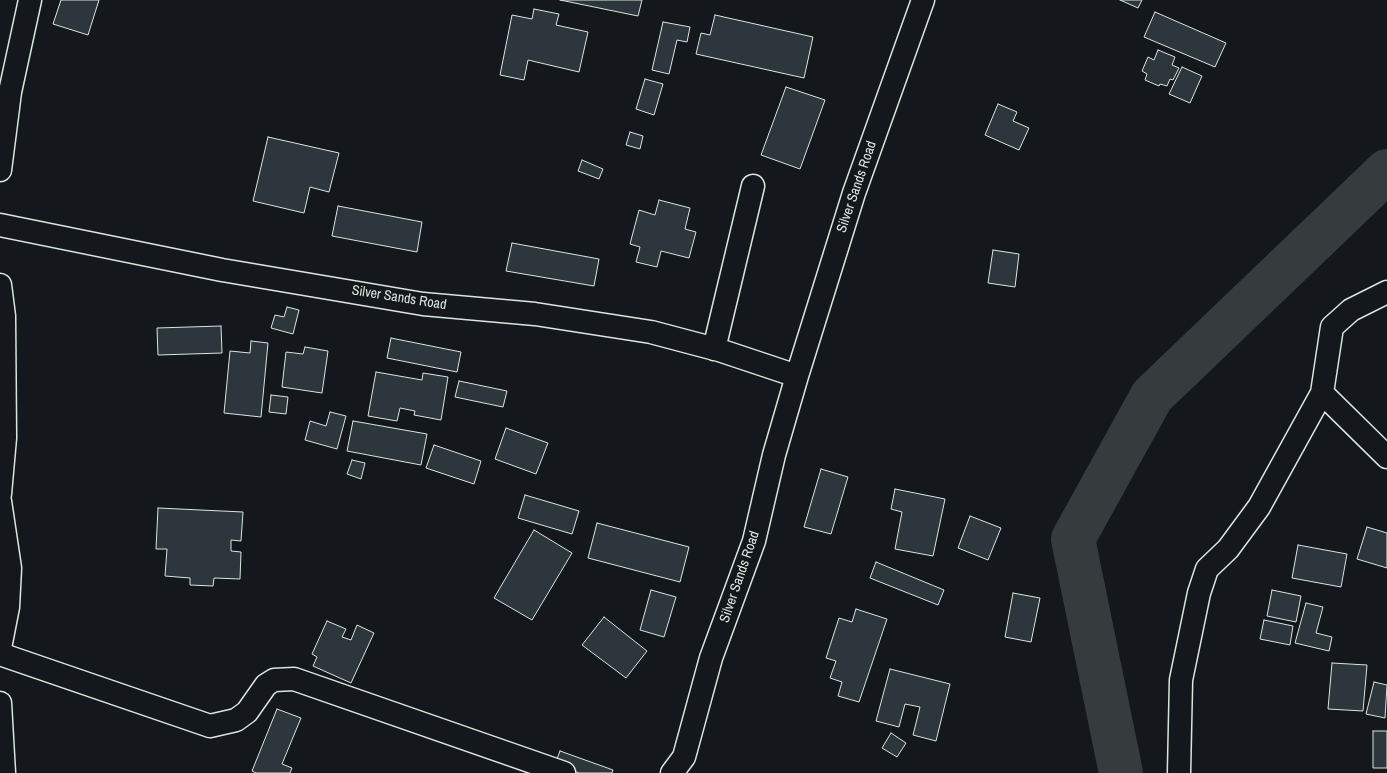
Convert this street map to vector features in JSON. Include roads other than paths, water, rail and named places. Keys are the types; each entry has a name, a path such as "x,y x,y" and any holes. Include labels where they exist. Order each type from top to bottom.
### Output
{"street":[{"path":"0,170 5,97 30,0"},
{"name":"Silver Sands Road","path":"672,773 684,757 711,658 754,541 774,455 796,376 854,193 922,0"},
{"path":"714,349 752,186"},
{"name":"Silver Sands Road","path":"0,225 222,270 423,304 535,314 651,332 714,349 796,376"},
{"path":"0,285 4,316 5,438 0,494"},
{"path":"1179,773 1181,680 1199,593 1208,569 1228,549 1259,508 1322,393 1332,327 1351,310 1387,292"},
{"path":"1322,393 1387,457"},
{"path":"0,501 10,568 8,607 0,648"},
{"path":"0,654 210,726 236,720 247,712 266,685 274,680 294,679 564,773"},
{"path":"0,702 4,773"}],"waterway":[{"path":"1121,773 1073,539 1152,396 1387,171"}]}
